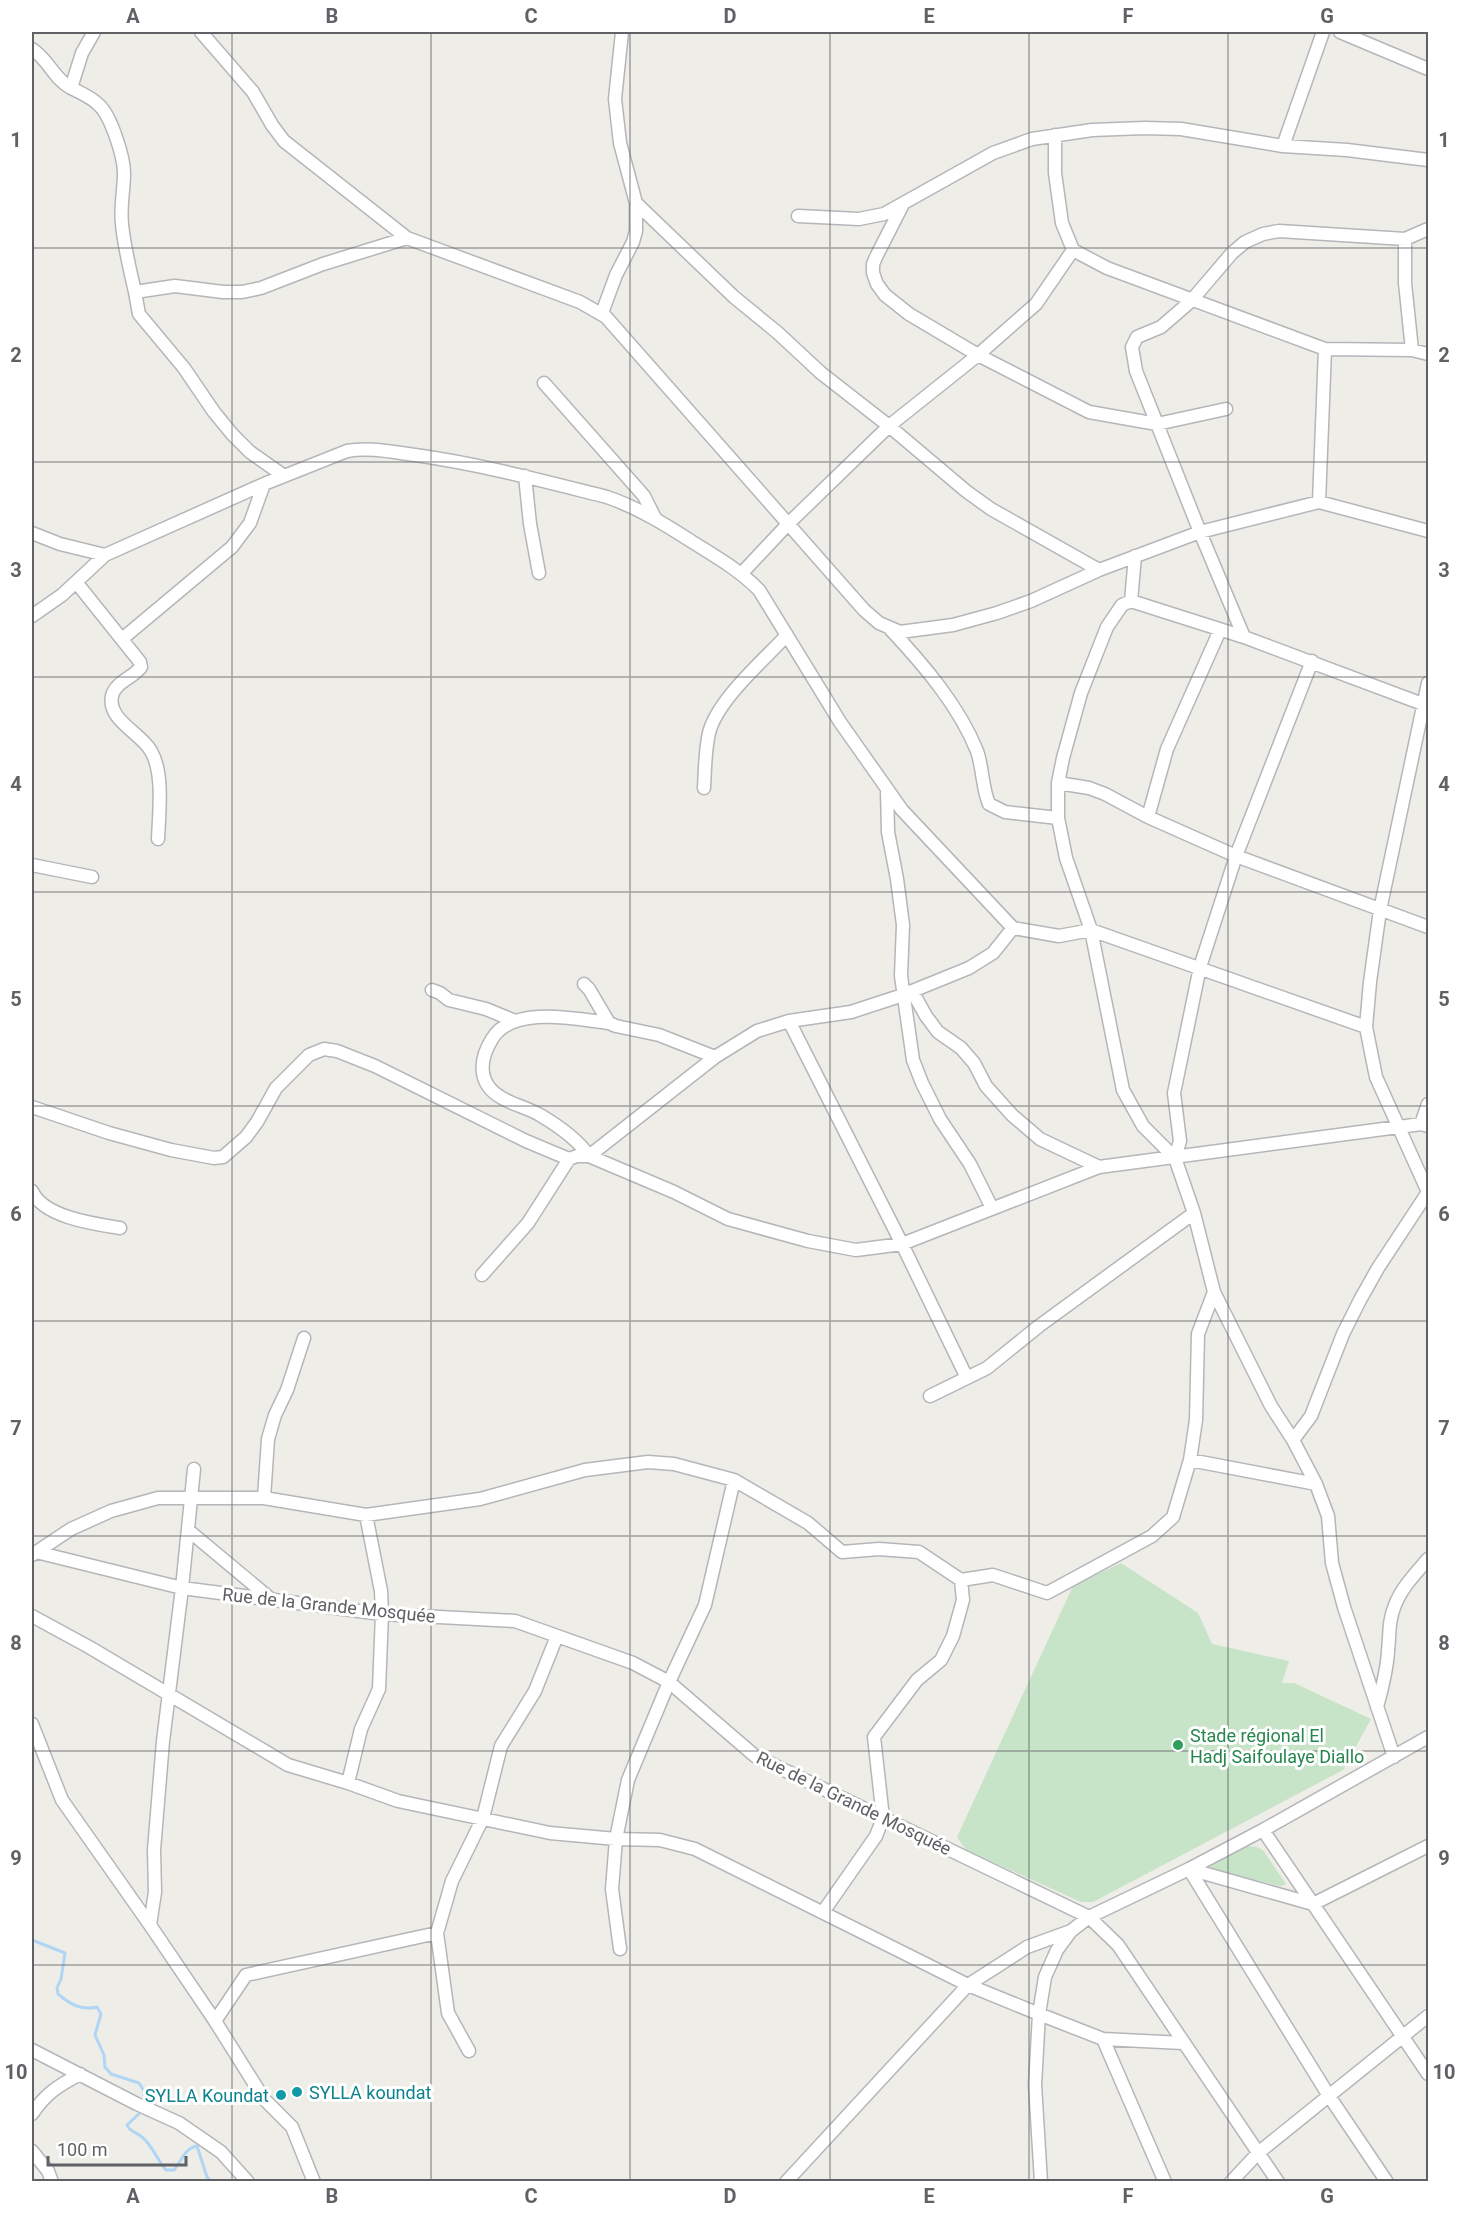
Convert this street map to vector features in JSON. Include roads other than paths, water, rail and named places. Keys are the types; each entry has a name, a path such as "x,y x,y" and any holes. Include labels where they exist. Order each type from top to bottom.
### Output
{"street":[{"path":"71,88 81,52 94,32"},
{"path":"201,32 253,92 284,141 407,238 580,302 602,313 864,610 890,629 928,672 976,748 989,804 1005,812 1058,818"},
{"path":"602,313 636,231 636,203 620,143 615,99 622,32"},
{"path":"1283,146 1323,32"},
{"path":"1340,32 1428,69"},
{"path":"32,49 45,59 60,81 90,97 101,107 107,117 124,170 122,224 139,314 184,368 226,427 250,452 284,476"},
{"path":"798,216 859,219 884,214 902,206 993,153 1022,142 1092,130 1181,129 1283,146 1428,159"},
{"path":"1055,135 1055,173 1062,223 1073,250 1107,268 1325,349 1412,350 1428,354"},
{"path":"636,203 734,297 778,333 821,373 889,426 966,491 991,509 1099,570"},
{"path":"902,206 883,240 873,264 873,273 885,295 909,314 978,355 1089,412 1157,424 1226,409"},
{"path":"1244,637 1136,371 1132,347 1137,337 1161,327 1191,301 1232,253 1245,242 1263,234 1279,231 1406,239 1428,229"},
{"path":"135,292 175,286 242,292 261,288 314,267 407,238"},
{"path":"1406,239 1405,283 1412,350"},
{"path":"742,573 788,524 889,426 978,355 1036,304 1073,250"},
{"path":"1319,502 1325,349"},
{"path":"544,383 645,496 655,518"},
{"path":"32,616 62,595 105,555 264,484 332,456 359,449 467,462 607,497 655,518 742,573 759,590 840,722 902,810 1013,928 1059,936 1091,930 1366,1027"},
{"path":"525,477 530,524 539,573"},
{"path":"122,639 232,547 250,523 264,484"},
{"path":"890,629 910,632 953,625 997,613 1031,601 1099,570 1200,532 1319,502 1428,531"},
{"path":"32,533 60,544 105,555"},
{"path":"1131,601 1135,556"},
{"path":"76,582 140,662 141,668 116,687 111,698 116,714 151,749 158,767 158,838"},
{"path":"1394,1757 1344,1607 1332,1563 1328,1516 1316,1484 1293,1440 1270,1406 1214,1292 1194,1213 1175,1158 1143,1126 1124,1090 1091,930 1066,858 1058,818 1058,783 1085,682 1107,627 1122,605 1131,601 1244,637 1426,705"},
{"path":"1148,817 1167,749 1220,630"},
{"path":"704,788 709,732 713,721 729,697 787,635"},
{"path":"1175,1158 1180,1141 1174,1093 1200,967 1236,856 1312,661"},
{"path":"1293,1440 1311,1416 1343,1334 1360,1300 1378,1268 1428,1192 1376,1077 1366,1027 1380,910 1426,705 1428,683"},
{"path":"1058,783 1089,788 1105,794 1148,817 1236,856 1428,927"},
{"path":"887,789 888,832 903,925 900,963 908,993 911,1050 922,1083 940,1119 970,1164 992,1208"},
{"path":"32,865 92,877"},
{"path":"589,1156 716,1057 757,1031 789,1021 851,1012 908,993 977,963 993,952 1013,928"},
{"path":"584,984 609,1023"},
{"path":"432,990 449,1000 486,1009 515,1021"},
{"path":"908,993 938,1032 962,1048 974,1063 986,1086 1012,1115 1040,1138 1099,1167"},
{"path":"589,1156 583,1147 539,1115 500,1097 490,1089 484,1078 481,1063 493,1037 515,1021 544,1016 609,1023 659,1035 716,1057"},
{"path":"789,1021 967,1378"},
{"path":"32,1107 109,1133 171,1150 214,1158 223,1157 246,1137 276,1088 309,1055 324,1049 337,1051 375,1066 526,1141 568,1159"},
{"path":"482,1275 528,1223 568,1159 577,1156 589,1156 674,1192 728,1219 808,1241 856,1250 902,1244 1099,1167 1425,1125 1428,1104"},
{"path":"32,1191 36,1201 46,1208 95,1224 120,1228"},
{"path":"930,1396 987,1368 1039,1326 1194,1213"},
{"path":"34,1554 71,1529 111,1511 158,1498 264,1498 366,1515 480,1500 585,1470 648,1462 674,1464 734,1480 808,1523 843,1552 879,1549 919,1552 961,1580 993,1575 1047,1593 1152,1536 1173,1517 1190,1460 1196,1420 1198,1334 1214,1292"},
{"path":"264,1498 268,1438 304,1338"},
{"path":"1190,1460 1316,1484"},
{"path":"150,1925 155,1892 154,1850 167,1695 182,1588 194,1468"},
{"path":"620,1949 612,1888 616,1839 628,1780 669,1682 705,1605 734,1480"},
{"path":"348,1783 361,1729 379,1689 381,1591 366,1515"},
{"path":"188,1530 273,1600"},
{"name":"Rue de la Grande Mosquée","path":"34,1554 182,1588 382,1614 515,1621 633,1663 669,1682 755,1756 1089,1917 1118,1945 1278,2181"},
{"path":"1377,1707 1389,1650 1388,1628 1395,1603 1409,1580 1428,1559"},
{"path":"823,1912 876,1836 883,1818 874,1737 917,1680 941,1660 953,1636 963,1600 961,1580"},
{"path":"32,1616 89,1647 288,1765 398,1801 550,1833 660,1840 695,1849 968,1985 1039,2014 1103,2039 1183,2043"},
{"path":"469,2051 448,2013 437,1933 452,1881 483,1818 501,1746 534,1691 557,1636"},
{"path":"32,1724 62,1800 215,2021 264,2099 292,2127 314,2181"},
{"path":"786,2181 968,1985 1027,1947 1071,1930 1089,1917 1189,1869 1428,1737"},
{"path":"1263,1830 1428,2074"},
{"path":"1189,1869 1313,1904 1428,1846"},
{"path":"1189,1869 1329,2096 1387,2181"},
{"path":"1041,2181 1035,2085 1039,2014 1045,1977 1057,1950 1071,1930"},
{"path":"215,2021 246,1975 437,1933"},
{"path":"1231,2181 1258,2154 1428,2016"},
{"path":"1103,2039 1165,2181"},
{"path":"32,2050 137,2104 179,2122 221,2152 248,2181"},
{"path":"32,2114 40,2101 53,2088 80,2074"},
{"path":"32,2151 48,2171 52,2181"}],"waterway":[{"path":"32,1940 65,1953 61,1979 57,1988 58,1994 76,2006 97,2007 101,2014 95,2035 104,2055 105,2067 111,2074 139,2083 144,2091 144,2104"},
{"path":"143,2110 127,2125 131,2131 146,2141 166,2170 174,2170 187,2152 197,2146 207,2177 211,2182"}],"place":[{"name":"Stade régional El Hadj Saifoulaye Diallo","path":"1178,1745"},
{"name":"SYLLA koundat","path":"297,2092"},
{"name":"SYLLA Koundat","path":"281,2095"}]}
